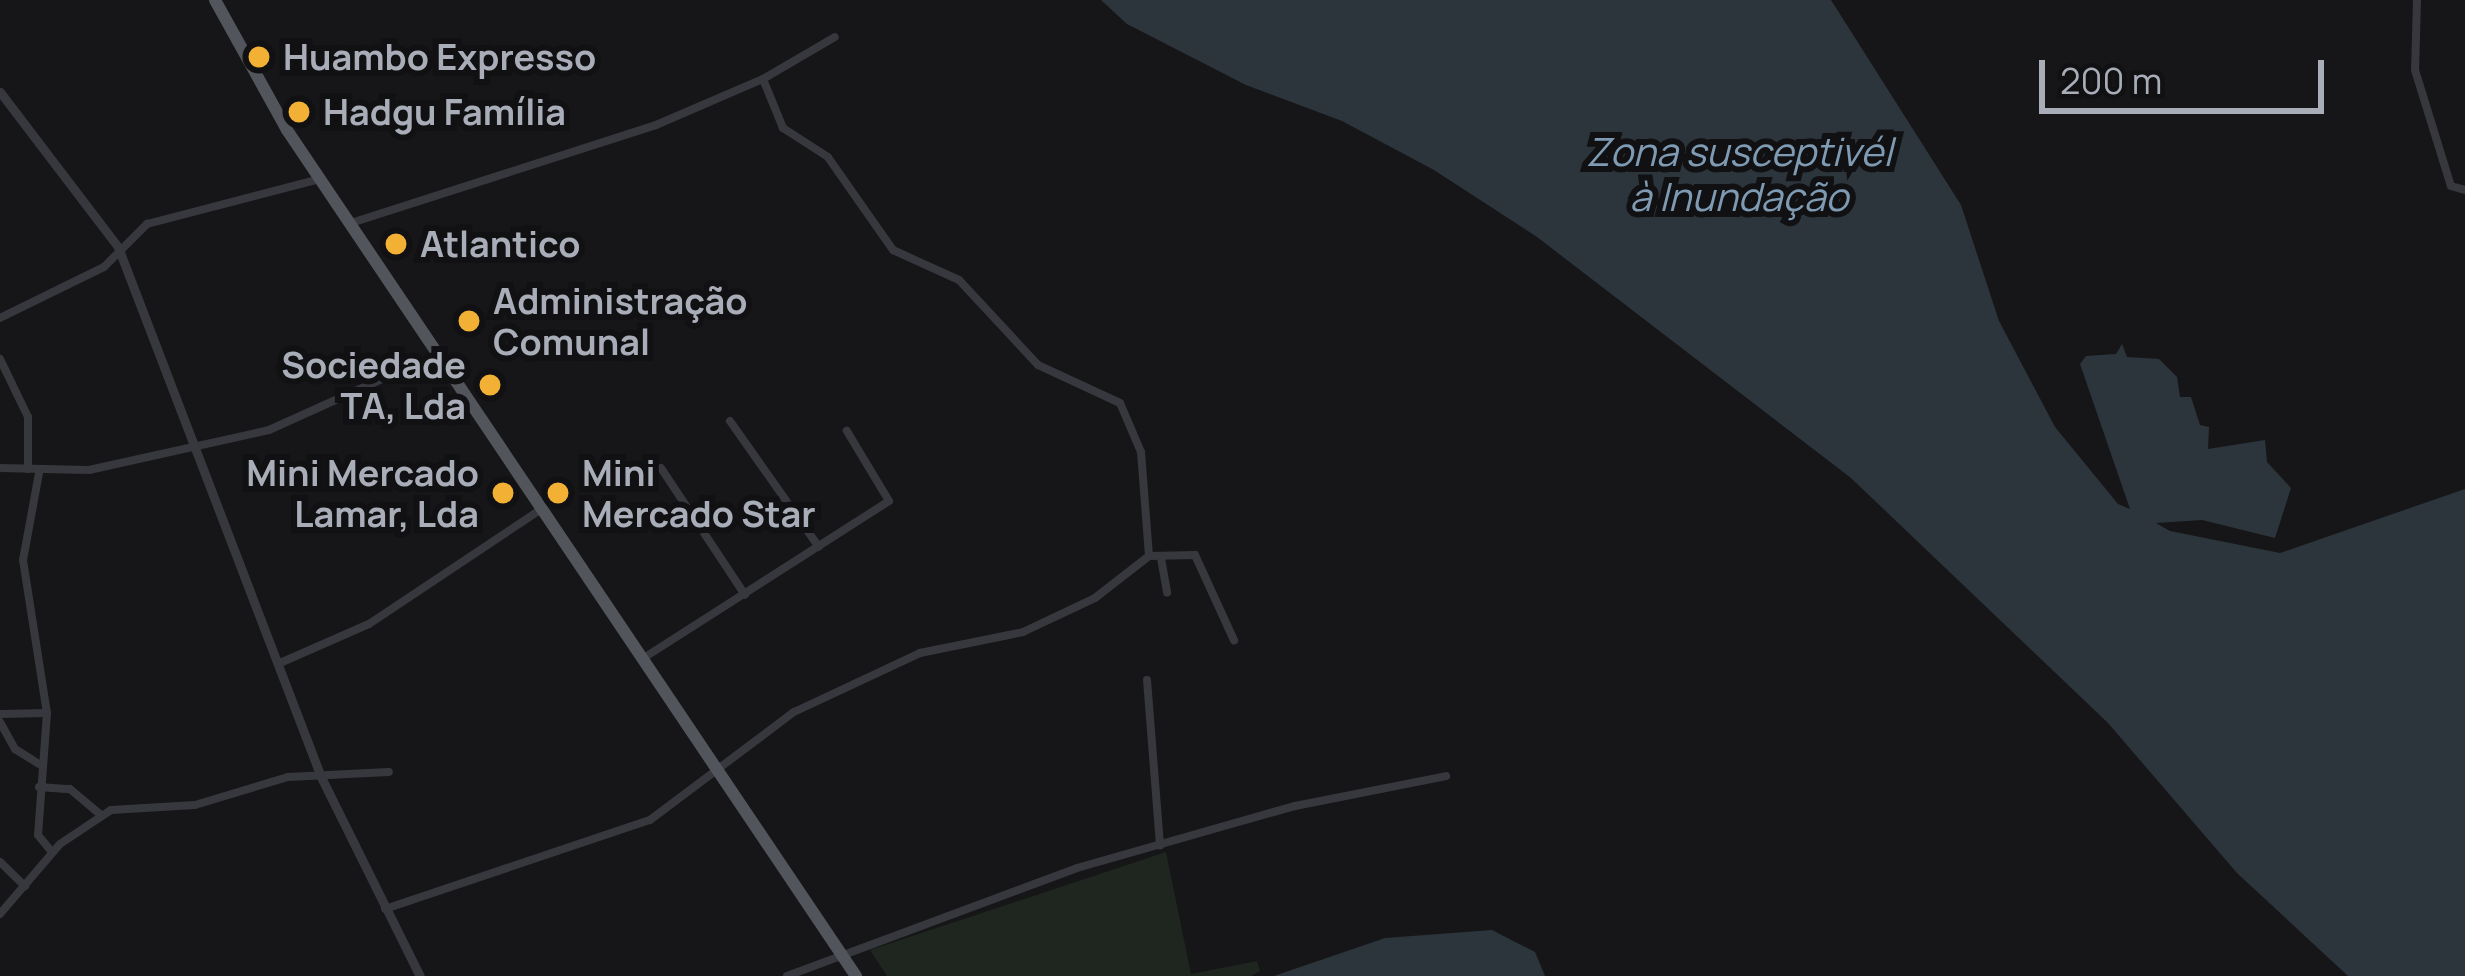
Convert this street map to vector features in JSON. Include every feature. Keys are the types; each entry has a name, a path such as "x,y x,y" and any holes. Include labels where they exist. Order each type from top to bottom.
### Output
{"main road":[{"path":"215,0 320,179 856,976"}],"street":[{"path":"2417,0 2415,70 2451,186 2465,190"},
{"path":"351,224 484,174 604,144 763,80 835,37"},
{"path":"763,80 783,128 828,157 893,250 949,272 1038,365 1120,403 1141,452 1149,556"},
{"path":"0,92 118,247 321,777 416,974"},
{"path":"0,318 104,267 118,247 147,224 320,179"},
{"path":"0,469 33,471 198,446 278,428 316,403 437,354"},
{"path":"0,359 28,417 33,471 23,546 47,713 39,764 38,835 52,852"},
{"path":"730,421 819,547"},
{"path":"640,660 889,501 848,431"},
{"path":"661,468 745,595"},
{"path":"280,663 370,624 540,510"},
{"path":"383,909 614,837 680,803 713,768 788,716 888,666 1023,632 1095,598 1149,556 1195,555 1234,640"},
{"path":"1161,558 1167,592"},
{"path":"1147,680 1160,845"},
{"path":"39,764 10,744 0,718 47,713"},
{"path":"0,914 52,852 100,814 195,806 280,778 389,772"},
{"path":"787,976 840,952 1160,845 1361,790 1446,776"},
{"path":"39,787 70,789 100,814"},
{"path":"0,862 25,886"}],"shaded area":[{"path":"1166,852 1191,974 1257,961 1260,971 1251,976 887,976 870,950"}],"water":[{"name":"Zona susceptivél à Inundação","path":"1101,0 1831,0 1961,205 1999,321 2055,427 2118,504 2130,509 2080,364 2086,356 2116,354 2122,344 2127,357 2159,359 2177,377 2180,397 2191,397 2200,425 2209,427 2208,449 2265,440 2267,462 2291,488 2275,538 2202,520 2156,523 2170,531 2280,553 2465,489 2465,976 2348,976 2237,873 2108,723 1851,478 1537,237 1434,170 1342,121 1246,85 1127,24"},
{"path":"1492,930 1535,952 1545,976 1274,976 1385,938"}],"place":[{"name":"Huambo Expresso","path":"259,57"},
{"name":"Hadgu Família","path":"299,112"},
{"name":"Atlantico","path":"396,244"},
{"name":"Administração Comunal","path":"469,321"},
{"name":"Sociedade TA, Lda","path":"490,385"},
{"name":"Mini Mercado Lamar, Lda","path":"503,493"},
{"name":"Mini Mercado Star","path":"558,493"}]}
